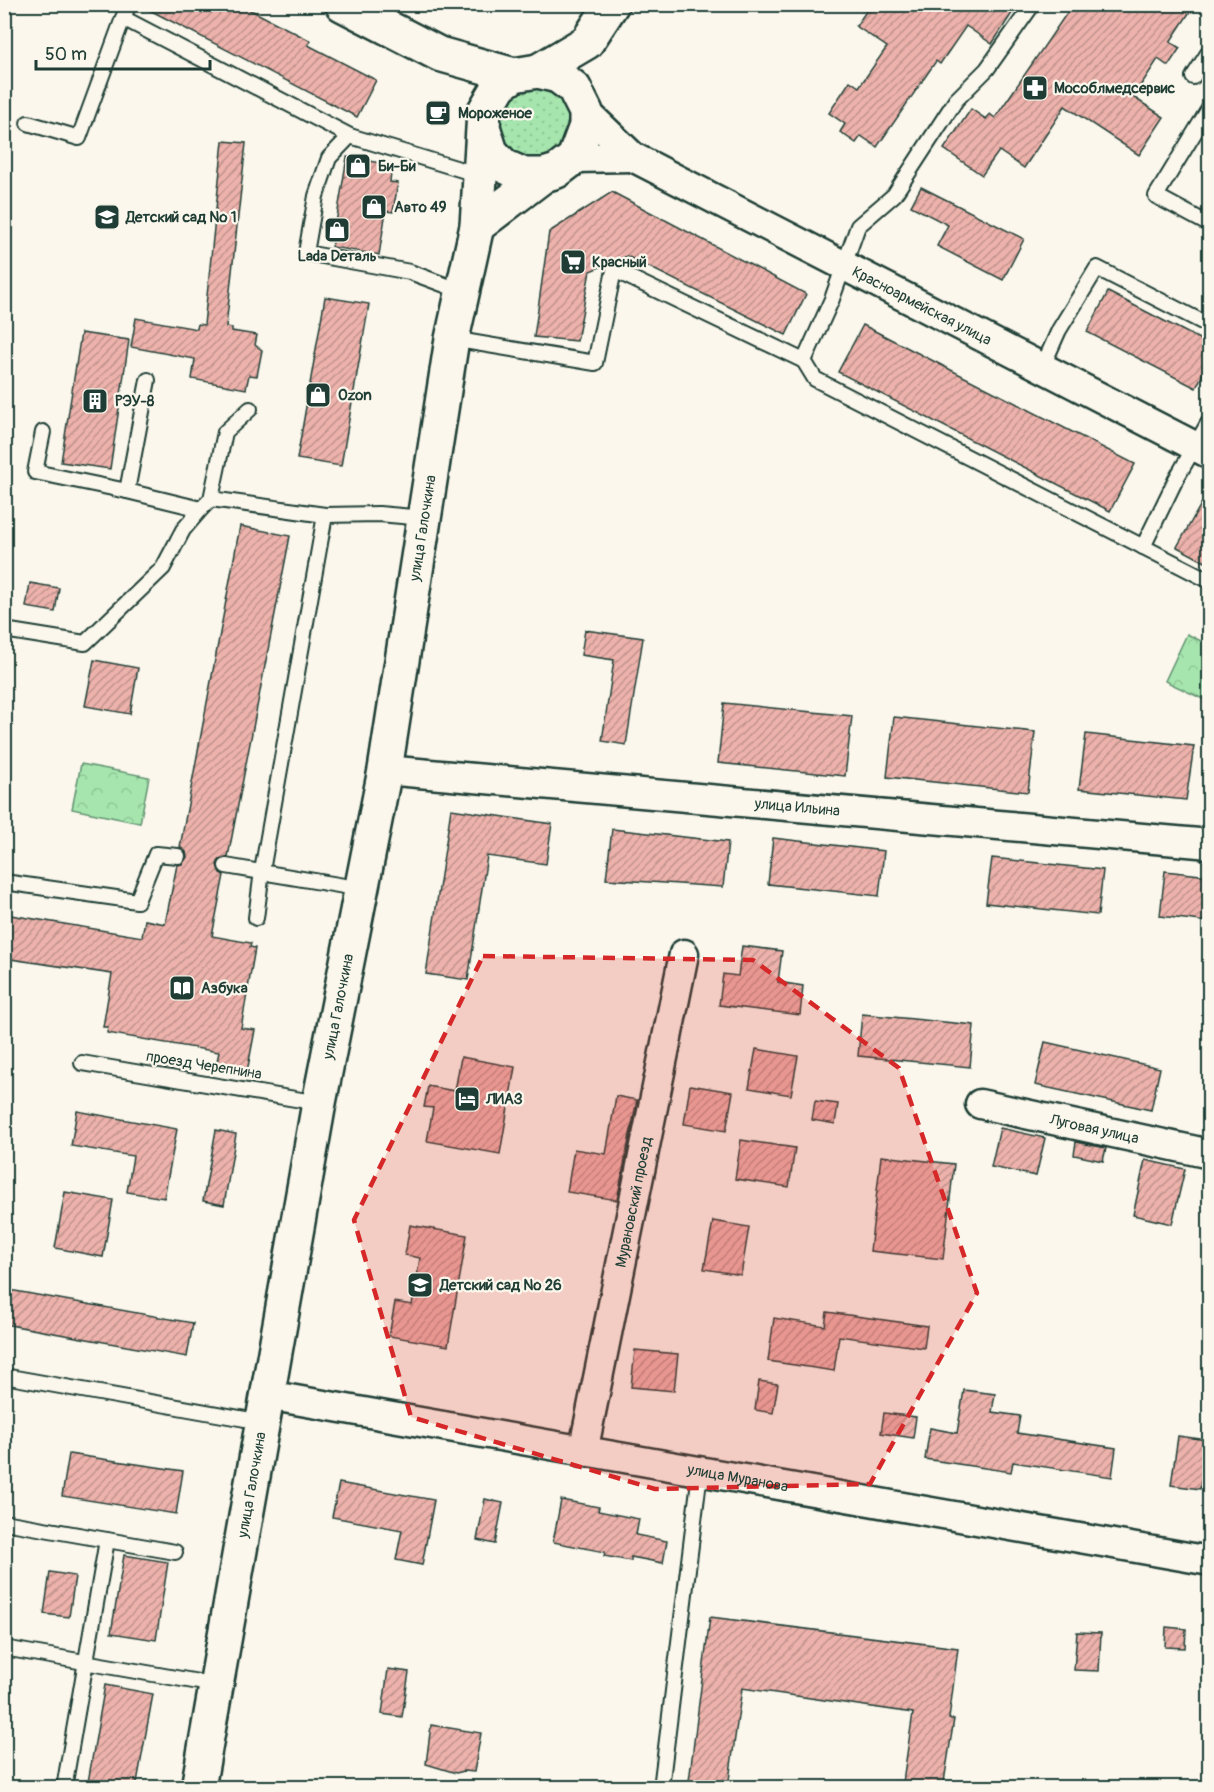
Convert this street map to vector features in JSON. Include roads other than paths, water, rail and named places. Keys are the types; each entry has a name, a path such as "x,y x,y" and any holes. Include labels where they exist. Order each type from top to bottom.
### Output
{"street":[{"path":"342,4 439,54 526,73 558,76 574,88 584,105 633,157"},
{"path":"484,121 500,85 587,42 612,4"},
{"path":"439,54 484,121 491,152 504,166 524,175 544,175 557,171 574,158 586,126 584,105 587,42"},
{"name":"улица Галочкина","path":"198,1788 319,1103 385,770 452,339 477,226 484,121"},
{"path":"574,158 633,157"},
{"name":"Красноармейская улица","path":"633,157 1202,450"},
{"path":"477,226 544,175"},
{"name":"улица Ильина","path":"385,770 1209,844"},
{"name":"Мурановский проезд","path":"584,1452 684,954"},
{"name":"Луговая улица","path":"980,1104 1209,1154"},
{"name":"улица Муранова","path":"265,1409 584,1452 1209,1561"}],"lane":[{"path":"28,123 80,138 129,4"},
{"path":"804,362 844,267 858,226 894,195 956,100 987,69 1033,4"},
{"path":"123,18 350,136 479,175"},
{"path":"1192,77 1209,50"},
{"path":"1209,107 1156,196 1209,225"},
{"path":"350,136 329,158 316,195 306,253 410,272 461,291"},
{"path":"1042,368 1059,330 1097,268 1209,326"},
{"path":"452,339 595,363 614,270 804,362 815,379 1209,581"},
{"path":"127,490 148,380"},
{"path":"4,630 85,643 163,568 183,530 206,504 225,432 250,409"},
{"path":"1143,547 1176,479 1202,450 1209,420"},
{"path":"43,432 35,472 206,504 325,515 379,514 424,518"},
{"path":"256,918 262,871 325,515"},
{"path":"4,882 137,901 156,854 178,856"},
{"path":"226,867 262,871 362,889"},
{"name":"проезд Черепнина","path":"82,1062 319,1103"},
{"path":"4,1376 265,1409"},
{"path":"661,1788 700,1472"},
{"path":"4,1522 175,1552"},
{"path":"64,1788 107,1540"},
{"path":"4,1648 216,1685"}],"place":[{"name":"Мособлмедсервис","path":"1035,88"},
{"name":"Мороженое","path":"438,113"},
{"name":"Би-Би","path":"358,166"},
{"name":"Авто 49","path":"374,207"},
{"name":"Детский сад № 1","path":"107,217"},
{"name":"Lada Dеталь","path":"337,230"},
{"name":"Красный","path":"573,262"},
{"name":"Ozon","path":"318,395"},
{"name":"РЭУ-8","path":"95,401"},
{"name":"Азбука","path":"182,988"},
{"name":"ЛИАЗ","path":"467,1099"},
{"name":"Детский сад № 26","path":"420,1285"}]}
